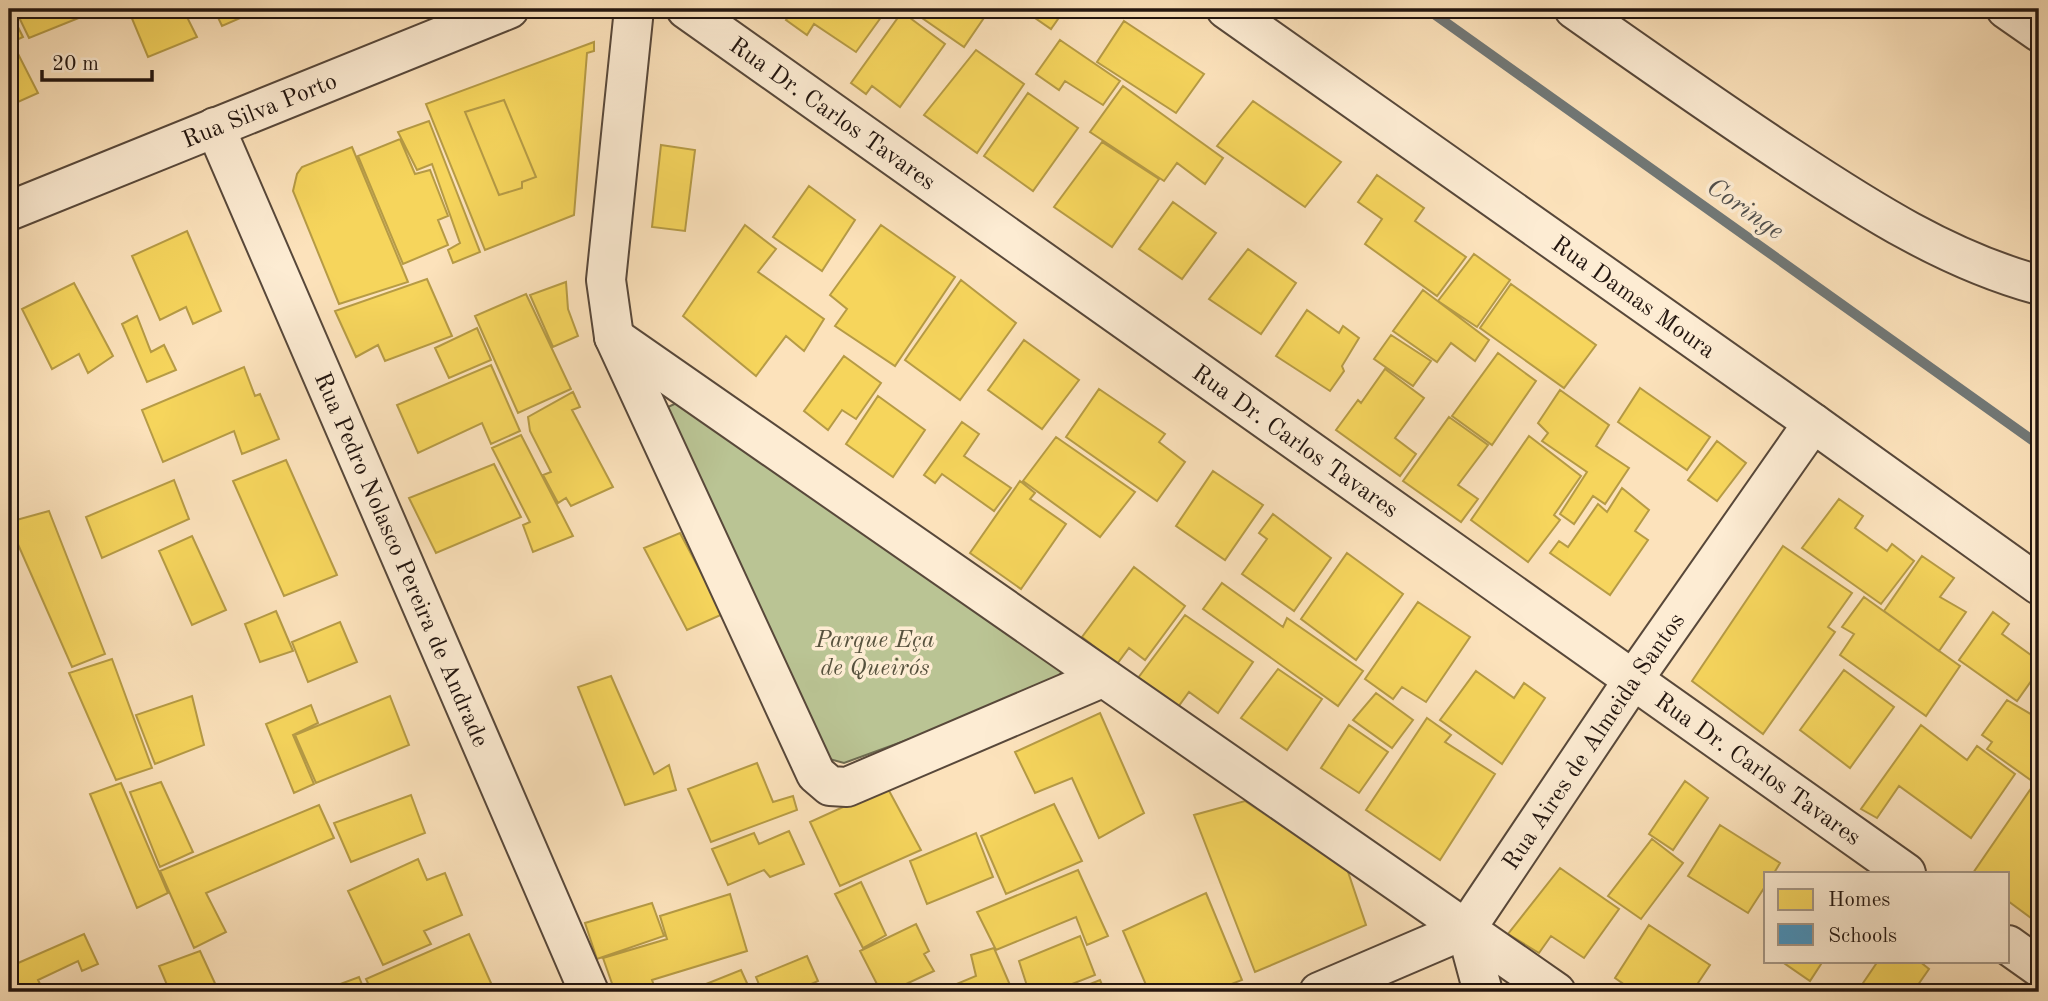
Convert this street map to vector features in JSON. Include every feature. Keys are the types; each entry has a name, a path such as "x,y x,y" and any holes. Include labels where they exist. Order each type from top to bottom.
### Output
{"street":[{"name":"Rua Silva Porto","path":"9,211 509,9"},
{"path":"634,9 606,280 614,337 816,774 830,786 847,787 1102,678"},
{"name":"Rua Dr. Carlos Tavares","path":"686,9 1905,872"},
{"name":"Rua Damas Moura","path":"1226,9 2039,585"},
{"path":"1574,9 1725,115 1884,219 1953,255 2039,285"},
{"path":"2006,9 2039,32"},
{"name":"Rua Pedro Nolasco Pereira de Andrade","path":"215,127 589,992"},
{"path":"614,337 1556,992"},
{"name":"Rua Aires de Almeida Santos","path":"1466,929 1633,680 1813,423"},
{"path":"1319,992 1466,929"},
{"path":"1466,929 1483,992"},
{"path":"2010,946 2039,967"}],"green space":[{"name":"Parque Eça de Queirós","path":"681,401 1062,672 1044,690 844,763 822,757 662,425 668,407"}],"building: Homes":[{"path":"9,9 23,37 12,42 38,93 9,106"},
{"path":"15,9 101,9 29,38"},
{"path":"128,9 179,9 181,15 185,13 197,37 148,57"},
{"path":"214,9 261,9 222,26"},
{"path":"794,9 887,9 856,52 814,24 807,35 786,20"},
{"path":"909,9 990,9 964,47"},
{"path":"1022,9 1065,9 1051,29"},
{"path":"902,12 945,44 900,107 872,86 866,94 851,83"},
{"path":"1124,21 1204,74 1176,113 1097,62"},
{"path":"1060,40 1120,81 1103,105 1065,81 1059,90 1036,74"},
{"path":"594,42 594,51 587,53 574,215 485,250 426,104"},
{"path":"976,50 1024,84 977,153 924,115"},
{"path":"1123,86 1223,158 1205,184 1177,163 1164,181 1090,132"},
{"path":"1028,93 1078,128 1033,191 984,156"},
{"path":"504,100 536,177 522,182 522,188 499,195 465,112"},
{"path":"1253,101 1341,162 1305,207 1217,146"},
{"path":"429,121 480,252 453,263 448,250 460,243 432,164 417,170 398,132"},
{"path":"400,139 415,174 430,170 448,216 438,220 448,245 403,264 358,156"},
{"path":"1102,142 1159,179 1112,247 1054,207"},
{"path":"661,145 695,150 685,231 652,227"},
{"path":"352,147 408,282 339,304 293,191 297,174 302,167"},
{"path":"1377,175 1424,208 1415,221 1466,257 1437,296 1365,244 1382,219 1358,202"},
{"path":"809,186 855,220 822,271 773,237"},
{"path":"1173,202 1216,233 1182,279 1139,249"},
{"path":"745,225 776,249 758,272 824,319 804,351 786,336 756,376 683,316"},
{"path":"881,225 955,277 895,366 835,326 847,309 830,295"},
{"path":"187,231 221,311 193,324 186,307 160,320 132,256"},
{"path":"1248,249 1296,283 1261,334 1209,299"},
{"path":"1474,254 1510,280 1477,327 1438,301"},
{"path":"427,279 452,336 385,361 378,345 356,357 335,311"},
{"path":"961,280 1016,323 960,400 905,360"},
{"path":"566,282 568,309 578,336 553,347 530,295"},
{"path":"74,283 113,356 88,373 79,354 52,369 22,309"},
{"path":"1511,284 1596,345 1564,388 1480,328"},
{"path":"1423,290 1489,340 1475,361 1451,343 1437,362 1393,331"},
{"path":"526,294 571,389 518,413 475,316"},
{"path":"1307,310 1339,333 1343,326 1359,338 1342,366 1344,371 1330,391 1276,356"},
{"path":"137,316 151,352 164,345 176,370 147,382 122,324"},
{"path":"477,328 491,360 449,378 435,348"},
{"path":"1391,335 1431,361 1413,386 1374,359"},
{"path":"1024,340 1079,380 1042,429 988,390"},
{"path":"1498,353 1536,381 1492,445 1452,416"},
{"path":"844,356 881,383 856,419 842,410 828,430 804,411"},
{"path":"491,365 520,431 491,444 482,423 418,453 397,405"},
{"path":"244,367 255,396 260,394 279,439 242,454 234,431 163,462 142,410"},
{"path":"1385,369 1424,398 1395,438 1416,454 1400,476 1336,430 1358,400 1361,403"},
{"path":"1640,388 1710,437 1687,470 1618,422"},
{"path":"1099,389 1165,434 1159,442 1185,462 1157,501 1066,437"},
{"path":"1560,390 1609,425 1596,446 1629,468 1605,504 1593,496 1574,524 1560,514 1587,472 1542,441 1548,433 1538,423"},
{"path":"573,392 580,407 572,410 613,487 571,506 566,498 558,503 543,475 551,472 530,431 528,417"},
{"path":"878,396 925,430 893,477 846,444"},
{"path":"1449,417 1488,445 1458,485 1478,499 1461,522 1403,481"},
{"path":"962,422 979,434 964,456 1011,488 994,511 942,474 935,483 924,475"},
{"path":"521,435 573,536 533,552 523,525 530,522 492,448"},
{"path":"1529,436 1581,476 1554,515 1560,520 1528,562 1471,520"},
{"path":"1056,437 1135,492 1100,537 1023,481"},
{"path":"1717,441 1746,463 1717,501 1688,480"},
{"path":"286,460 337,575 284,596 233,481"},
{"path":"494,464 521,517 436,553 409,498"},
{"path":"1213,471 1263,505 1225,560 1176,526"},
{"path":"174,480 189,519 102,558 86,517"},
{"path":"1020,481 1035,493 1030,499 1066,524 1021,589 970,553"},
{"path":"1622,488 1649,510 1635,531 1648,540 1610,595 1550,553 1559,541 1568,547 1598,504 1607,512"},
{"path":"1839,499 1863,516 1855,528 1887,551 1892,544 1914,561 1881,604 1802,548"},
{"path":"49,511 105,654 72,667 9,524"},
{"path":"1273,514 1331,558 1294,611 1242,574 1267,539 1259,533"},
{"path":"680,533 723,614 687,630 644,548"},
{"path":"192,536 226,610 192,625 159,551"},
{"path":"1783,546 1852,593 1828,627 1835,632 1763,734 1692,681"},
{"path":"1347,553 1403,594 1356,660 1301,619"},
{"path":"1922,556 1954,578 1940,597 1966,612 1939,651 1884,611"},
{"path":"1134,567 1185,606 1145,660 1129,648 1117,664 1082,637"},
{"path":"1222,583 1283,627 1287,618 1363,671 1338,706 1203,609"},
{"path":"1864,597 1960,666 1926,716 1840,655 1854,634 1842,627"},
{"path":"1418,602 1470,637 1426,702 1402,687 1393,699 1365,679"},
{"path":"276,611 293,651 260,662 245,624"},
{"path":"1993,612 2009,624 2002,634 2039,661 2039,670 2017,701 1959,660"},
{"path":"1185,615 1253,662 1218,713 1189,692 1178,707 1138,678"},
{"path":"340,622 357,662 308,682 292,642"},
{"path":"112,659 152,768 116,780 69,673"},
{"path":"1278,669 1322,699 1287,750 1241,718"},
{"path":"1844,670 1894,707 1850,768 1800,730"},
{"path":"1476,671 1514,698 1524,683 1545,698 1502,764 1440,720"},
{"path":"611,676 654,774 669,765 676,790 625,805 578,687"},
{"path":"1376,693 1413,720 1392,748 1353,720"},
{"path":"192,696 204,745 155,764 136,715"},
{"path":"390,696 409,745 316,783 295,735"},
{"path":"2007,700 2039,719 2039,768 2032,781 1987,749 1992,742 1982,735"},
{"path":"311,705 318,723 293,735 314,784 294,793 266,724"},
{"path":"1100,713 1144,813 1099,838 1072,778 1035,793 1015,752"},
{"path":"1427,718 1451,735 1445,742 1495,774 1440,860 1366,810"},
{"path":"1349,725 1388,752 1359,793 1321,768"},
{"path":"1921,725 1967,760 1977,746 2015,774 1971,838 1899,786 1877,818 1861,809"},
{"path":"757,763 773,802 793,796 797,810 711,842 688,789"},
{"path":"1685,781 1708,798 1673,850 1649,834"},
{"path":"161,782 193,852 160,867 130,792"},
{"path":"121,783 168,893 137,908 90,794"},
{"path":"887,787 921,850 840,886 810,822"},
{"path":"2030,790 2039,796 2039,916 2035,921 2010,902 2010,872 1974,872"},
{"path":"411,795 425,833 351,862 334,823"},
{"path":"1245,801 1347,869 1366,925 1255,972 1194,815"},
{"path":"1054,804 1082,861 1006,894 981,836"},
{"path":"319,805 334,838 206,893 226,932 194,948 160,871"},
{"path":"1720,825 1780,863 1775,872 1764,872 1764,888 1748,913 1688,876"},
{"path":"789,831 804,864 770,877 764,870 728,885 712,849 754,833 759,844"},
{"path":"976,833 993,877 927,904 910,861"},
{"path":"1652,839 1683,863 1641,919 1608,896"},
{"path":"418,859 427,880 445,873 462,915 424,931 431,944 383,965 348,891"},
{"path":"1560,868 1619,909 1584,958 1551,936 1539,953 1508,934"},
{"path":"1078,870 1108,936 1087,945 1076,917 996,950 977,912"},
{"path":"861,882 886,935 863,948 835,894"},
{"path":"1206,893 1242,980 1211,992 1149,992 1123,931"},
{"path":"730,894 747,951 652,980 656,991 653,992 615,992 603,958 667,939 660,916"},
{"path":"652,903 664,936 597,959 585,923"},
{"path":"916,924 929,951 924,954 934,971 889,992 881,992 860,951"},
{"path":"1649,925 1710,965 1692,992 1635,992 1615,978"},
{"path":"84,934 98,964 82,971 78,961 38,980 44,992 9,992 9,967"},
{"path":"469,934 495,992 372,992 366,979"},
{"path":"1080,936 1095,975 1052,992 1029,992 1019,961"},
{"path":"994,948 1013,992 949,992 947,988 976,976 971,955"},
{"path":"200,951 219,992 170,992 159,966"},
{"path":"807,956 818,981 800,989 801,992 762,992 756,977"},
{"path":"1782,962 1822,962 1810,981"},
{"path":"1877,962 1920,962 1929,969 1913,992 1857,992"},
{"path":"741,970 751,992 686,992"},
{"path":"359,977 365,992 319,992"},
{"path":"1100,980 1105,992 1070,992"}],"building: Schools":[{"path":"9,304 17,340 9,342"}],"waterway":[{"name":"Coringe","path":"1427,9 2039,445"}]}
